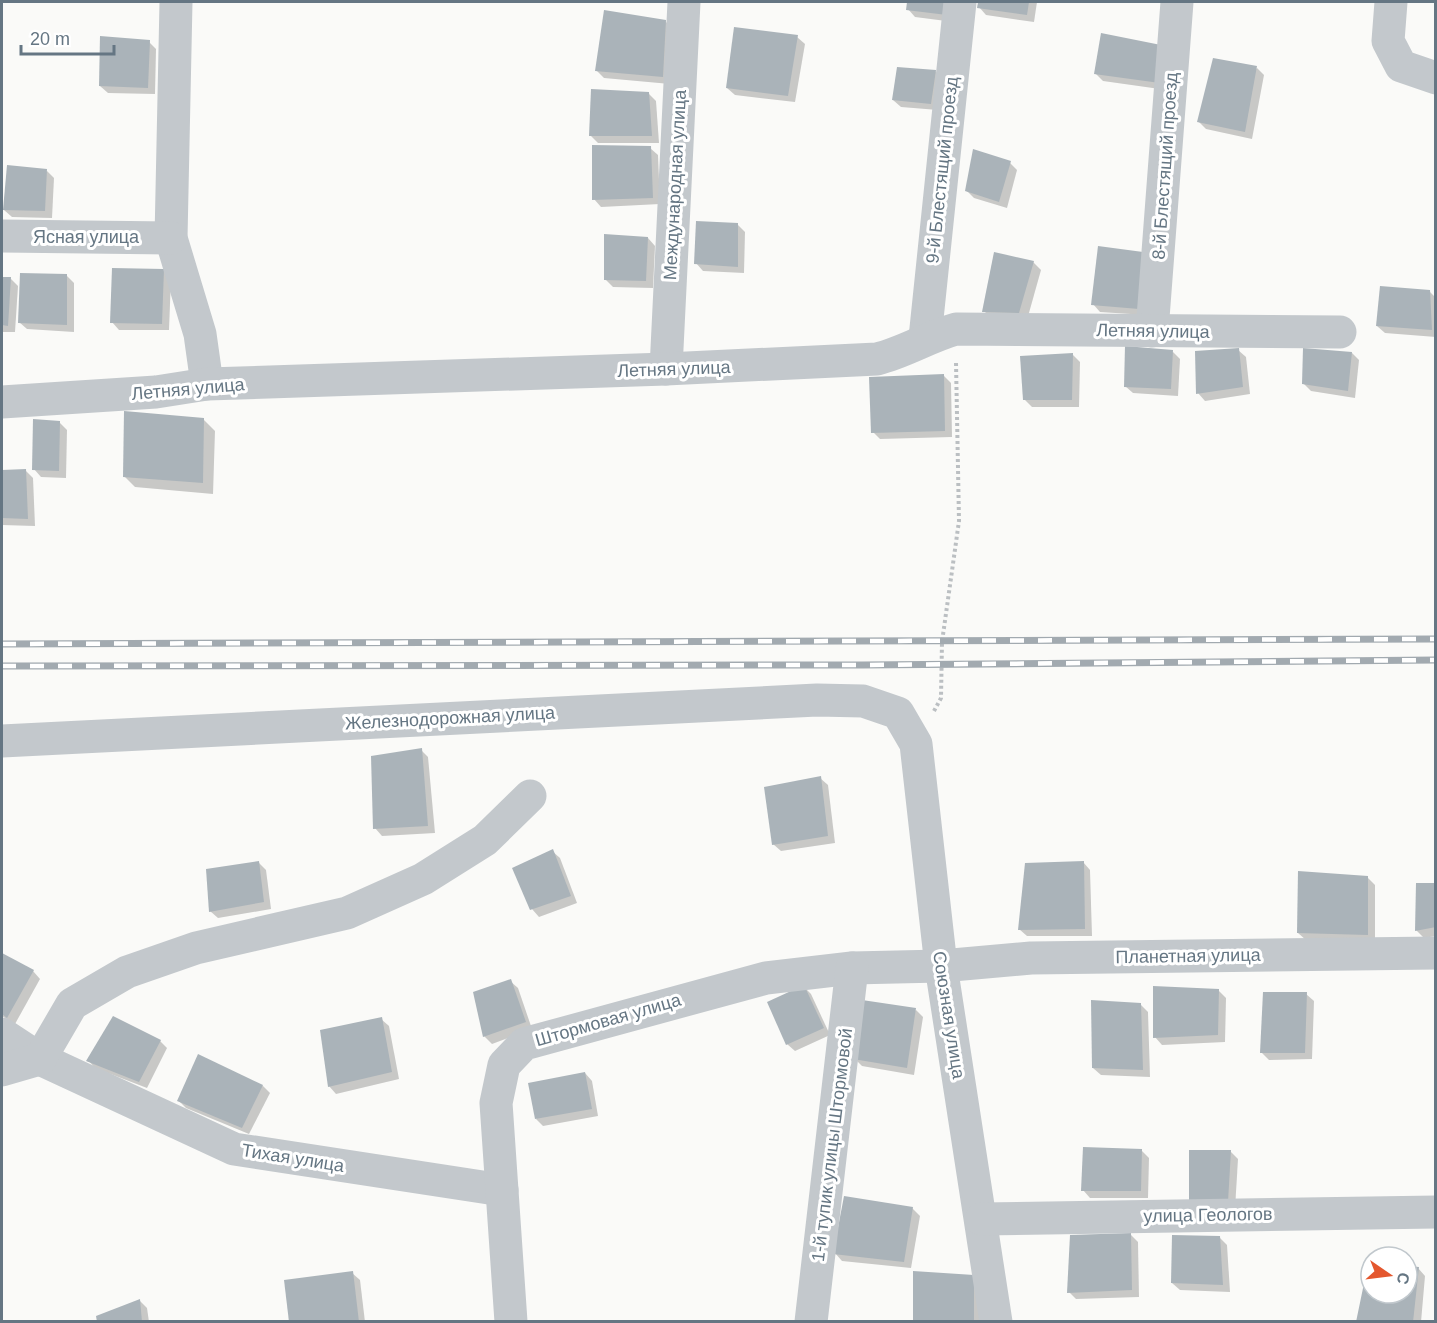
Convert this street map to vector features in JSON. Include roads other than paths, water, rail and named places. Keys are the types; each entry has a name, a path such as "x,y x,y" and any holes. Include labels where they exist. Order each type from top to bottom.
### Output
{"street":[{"path":"176,2 171,238 200,334 207,384"},
{"name":"Международная улица","path":"666,369 684,2"},
{"name":"9-й Блестящий проезд","path":"925,338 960,2"},
{"name":"8-й Блестящий проезд","path":"1152,331 1177,2"},
{"path":"1391,2 1388,41 1401,66 1436,78"},
{"name":"Ясная улица","path":"2,236 171,238"},
{"name":"Летняя улица","path":"2,402 156,392 207,384 666,369 877,359 903,352 925,338 956,329 1340,333"},
{"name":"Железнодорожная улица","path":"2,741 817,700 863,701 898,712"},
{"name":"Союзная улица","path":"898,712 916,744 940,966 996,1322"},
{"path":"2,1070 40,1059 72,1004 128,972 196,948 347,913 423,879 476,846 530,796"},
{"name":"Планетная улица","path":"940,966 1031,958 1436,952"},
{"name":"Штормовая улица","path":"512,1322 496,1104 504,1065 524,1044 766,978 852,968 940,966"},
{"name":"1-й тупик улицы Штормовой","path":"811,1322 852,968"},
{"name":"Тихая улица","path":"2,1034 40,1059 234,1149 502,1190"},
{"name":"улица Геологов","path":"981,1219 1436,1212"}],"railway":[{"path":"2,644 1436,639"},
{"path":"2,666 862,665 1436,660"}]}
